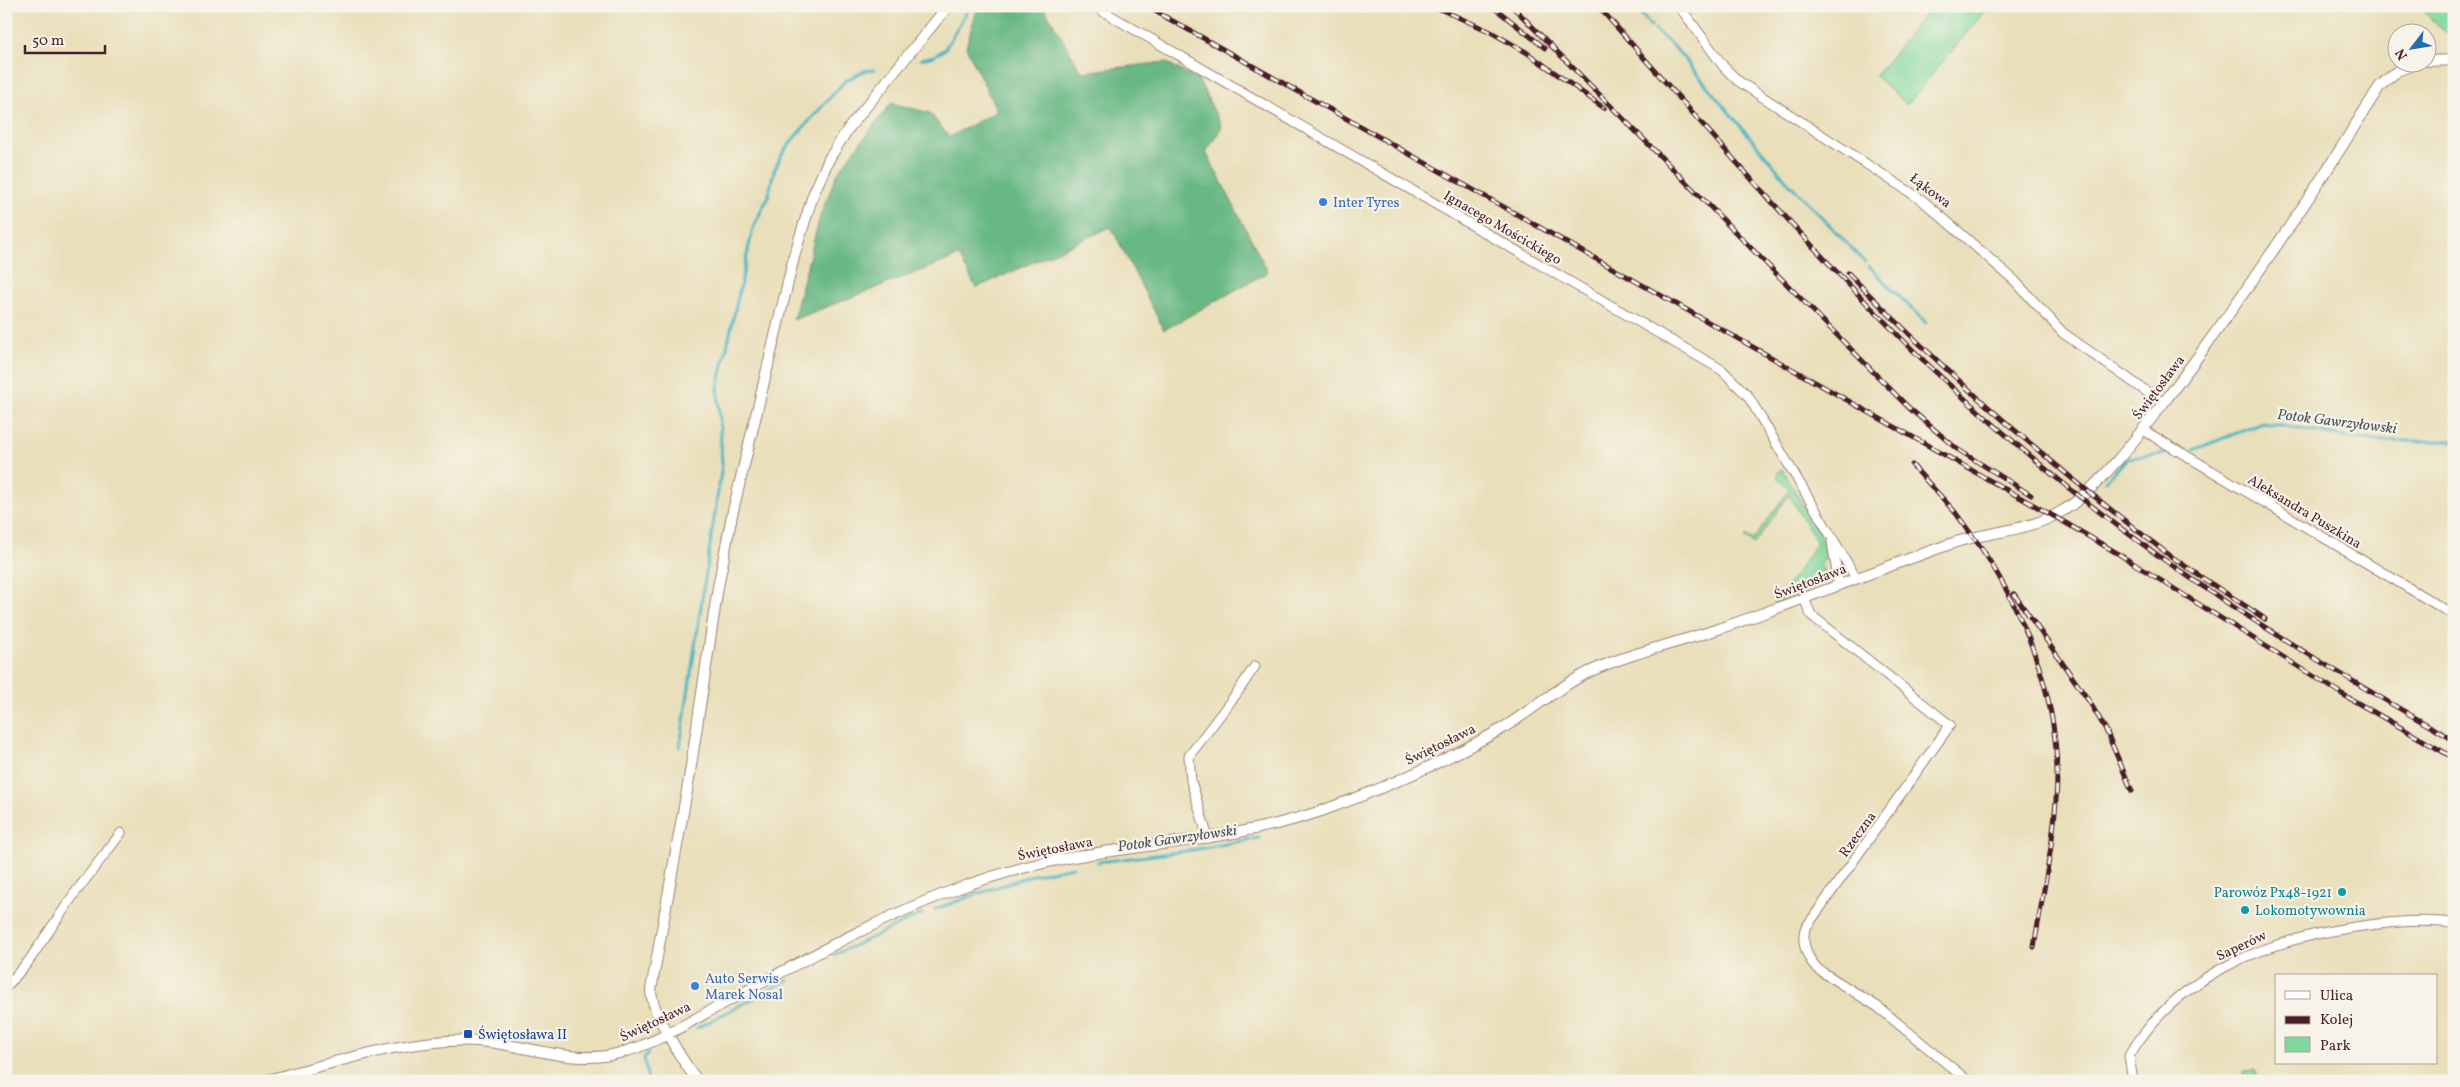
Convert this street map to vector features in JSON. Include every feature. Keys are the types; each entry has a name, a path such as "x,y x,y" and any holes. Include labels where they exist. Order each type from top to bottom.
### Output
{"street":[{"path":"698,1081 668,1033 652,1000 652,984 689,779 718,587 732,515 795,254 812,195 834,151 848,129 948,6"},
{"name":"Ignacego Mościckiego","path":"1094,6 1722,370 1748,396 1856,578"},
{"name":"Łąkowa","path":"1679,6 1724,67 1738,81 1922,200 2014,280 2063,333 2163,403"},
{"path":"2438,61 2454,60"},
{"name":"Świętosława","path":"264,1081 367,1055 420,1045 476,1041 563,1056 590,1058 631,1050 668,1033 857,932 901,911 966,886 1014,870 1073,857 1208,838 1272,825 1318,812 1359,797 1491,735 1567,684 1593,670 1804,598 1956,542 1991,533 2027,528 2053,517 2090,488 2143,430 2261,268 2380,86 2396,72"},
{"name":"Aleksandra Puszkina","path":"2143,430 2454,615"},
{"name":"Ignacego Mościckiego","path":"1832,539 1839,585"},
{"name":"Rzeczna","path":"1804,598 1811,615 1950,725 1805,929 1804,942 1807,954 1819,970 1878,1007 1968,1081"},
{"path":"1208,838 1191,782 1189,756 1237,694 1255,666"},
{"path":"6,988 28,962 75,893 121,833"},
{"name":"Saperów","path":"2133,1081 2129,1056 2160,1013 2193,987 2230,964 2272,945 2316,934 2390,922 2454,923"}],"green space":[{"path":"978,6 1043,6 1082,72 1166,62 1199,81 1222,127 1206,152 1268,272 1164,330 1111,227 976,288 959,256 793,320 821,213 838,172 891,103 930,113 949,137 997,111 966,47"},
{"path":"1932,6 1989,6 1907,105 1875,76"},
{"path":"2418,6 2454,6 2454,38 2438,26 2438,22 2434,22"},
{"path":"1779,470 1783,470 1819,533 1828,556 1822,560 1821,565 1826,578 1821,583 1803,594 1775,604 1773,599 1780,597 1817,543 1789,495 1754,544 1745,538 1747,536 1753,540 1789,490 1777,477"},
{"path":"2256,1069 2258,1081 2244,1081 2243,1072"}],"waterway":[{"path":"921,59 934,56 945,49 970,6"},
{"path":"1635,6 1651,26"},
{"path":"1655,30 1676,49 1786,180 1865,262"},
{"path":"680,747 722,465 718,388 753,228 768,197 774,171 781,156 794,138 845,81 864,71 874,70"},
{"path":"1869,266 1926,323"},
{"name":"Potok Gawrzyłowski","path":"2193,450 2263,423 2380,441 2454,441"},
{"name":"Potok Gawrzyłowski","path":"2105,481 2128,458 2170,453"},
{"name":"Potok Gawrzyłowski","path":"1098,862 1187,851 1259,838"},
{"name":"Potok Gawrzyłowski","path":"935,909 1032,875 1073,867"},
{"name":"Potok Gawrzyłowski","path":"834,955 922,914"},
{"name":"Potok Gawrzyłowski","path":"697,1028 788,980"},
{"name":"Potok Gawrzyłowski","path":"648,1054 644,1058 648,1081"}],"railway":[{"path":"1146,6 2064,522 2117,553 2342,694 2454,758"},
{"path":"1433,6 1489,31 1526,52 1604,108"},
{"path":"1492,6 1545,48"},
{"path":"1512,6 1908,407 1957,449 2031,495"},
{"path":"1598,6 1852,288 1906,344 2010,439 2128,534 2234,607 2288,642 2454,740"},
{"path":"1848,273 1962,383 2081,486 2164,551 2265,619"},
{"path":"1912,465 1955,512 1985,553"},
{"path":"1982,549 2024,627 2044,685 2056,744 2055,816 2034,947"},
{"path":"2014,594 2089,701 2105,728 2132,791"}],"place":[{"name":"Inter Tyres","path":"1323,202"},
{"name":"Parowóz Px48-1921","path":"2342,892"},
{"name":"Lokomotywownia","path":"2245,910"},
{"name":"Auto Serwis Marek Nosal","path":"695,986"},
{"name":"Świętosława II","path":"468,1034"}]}
